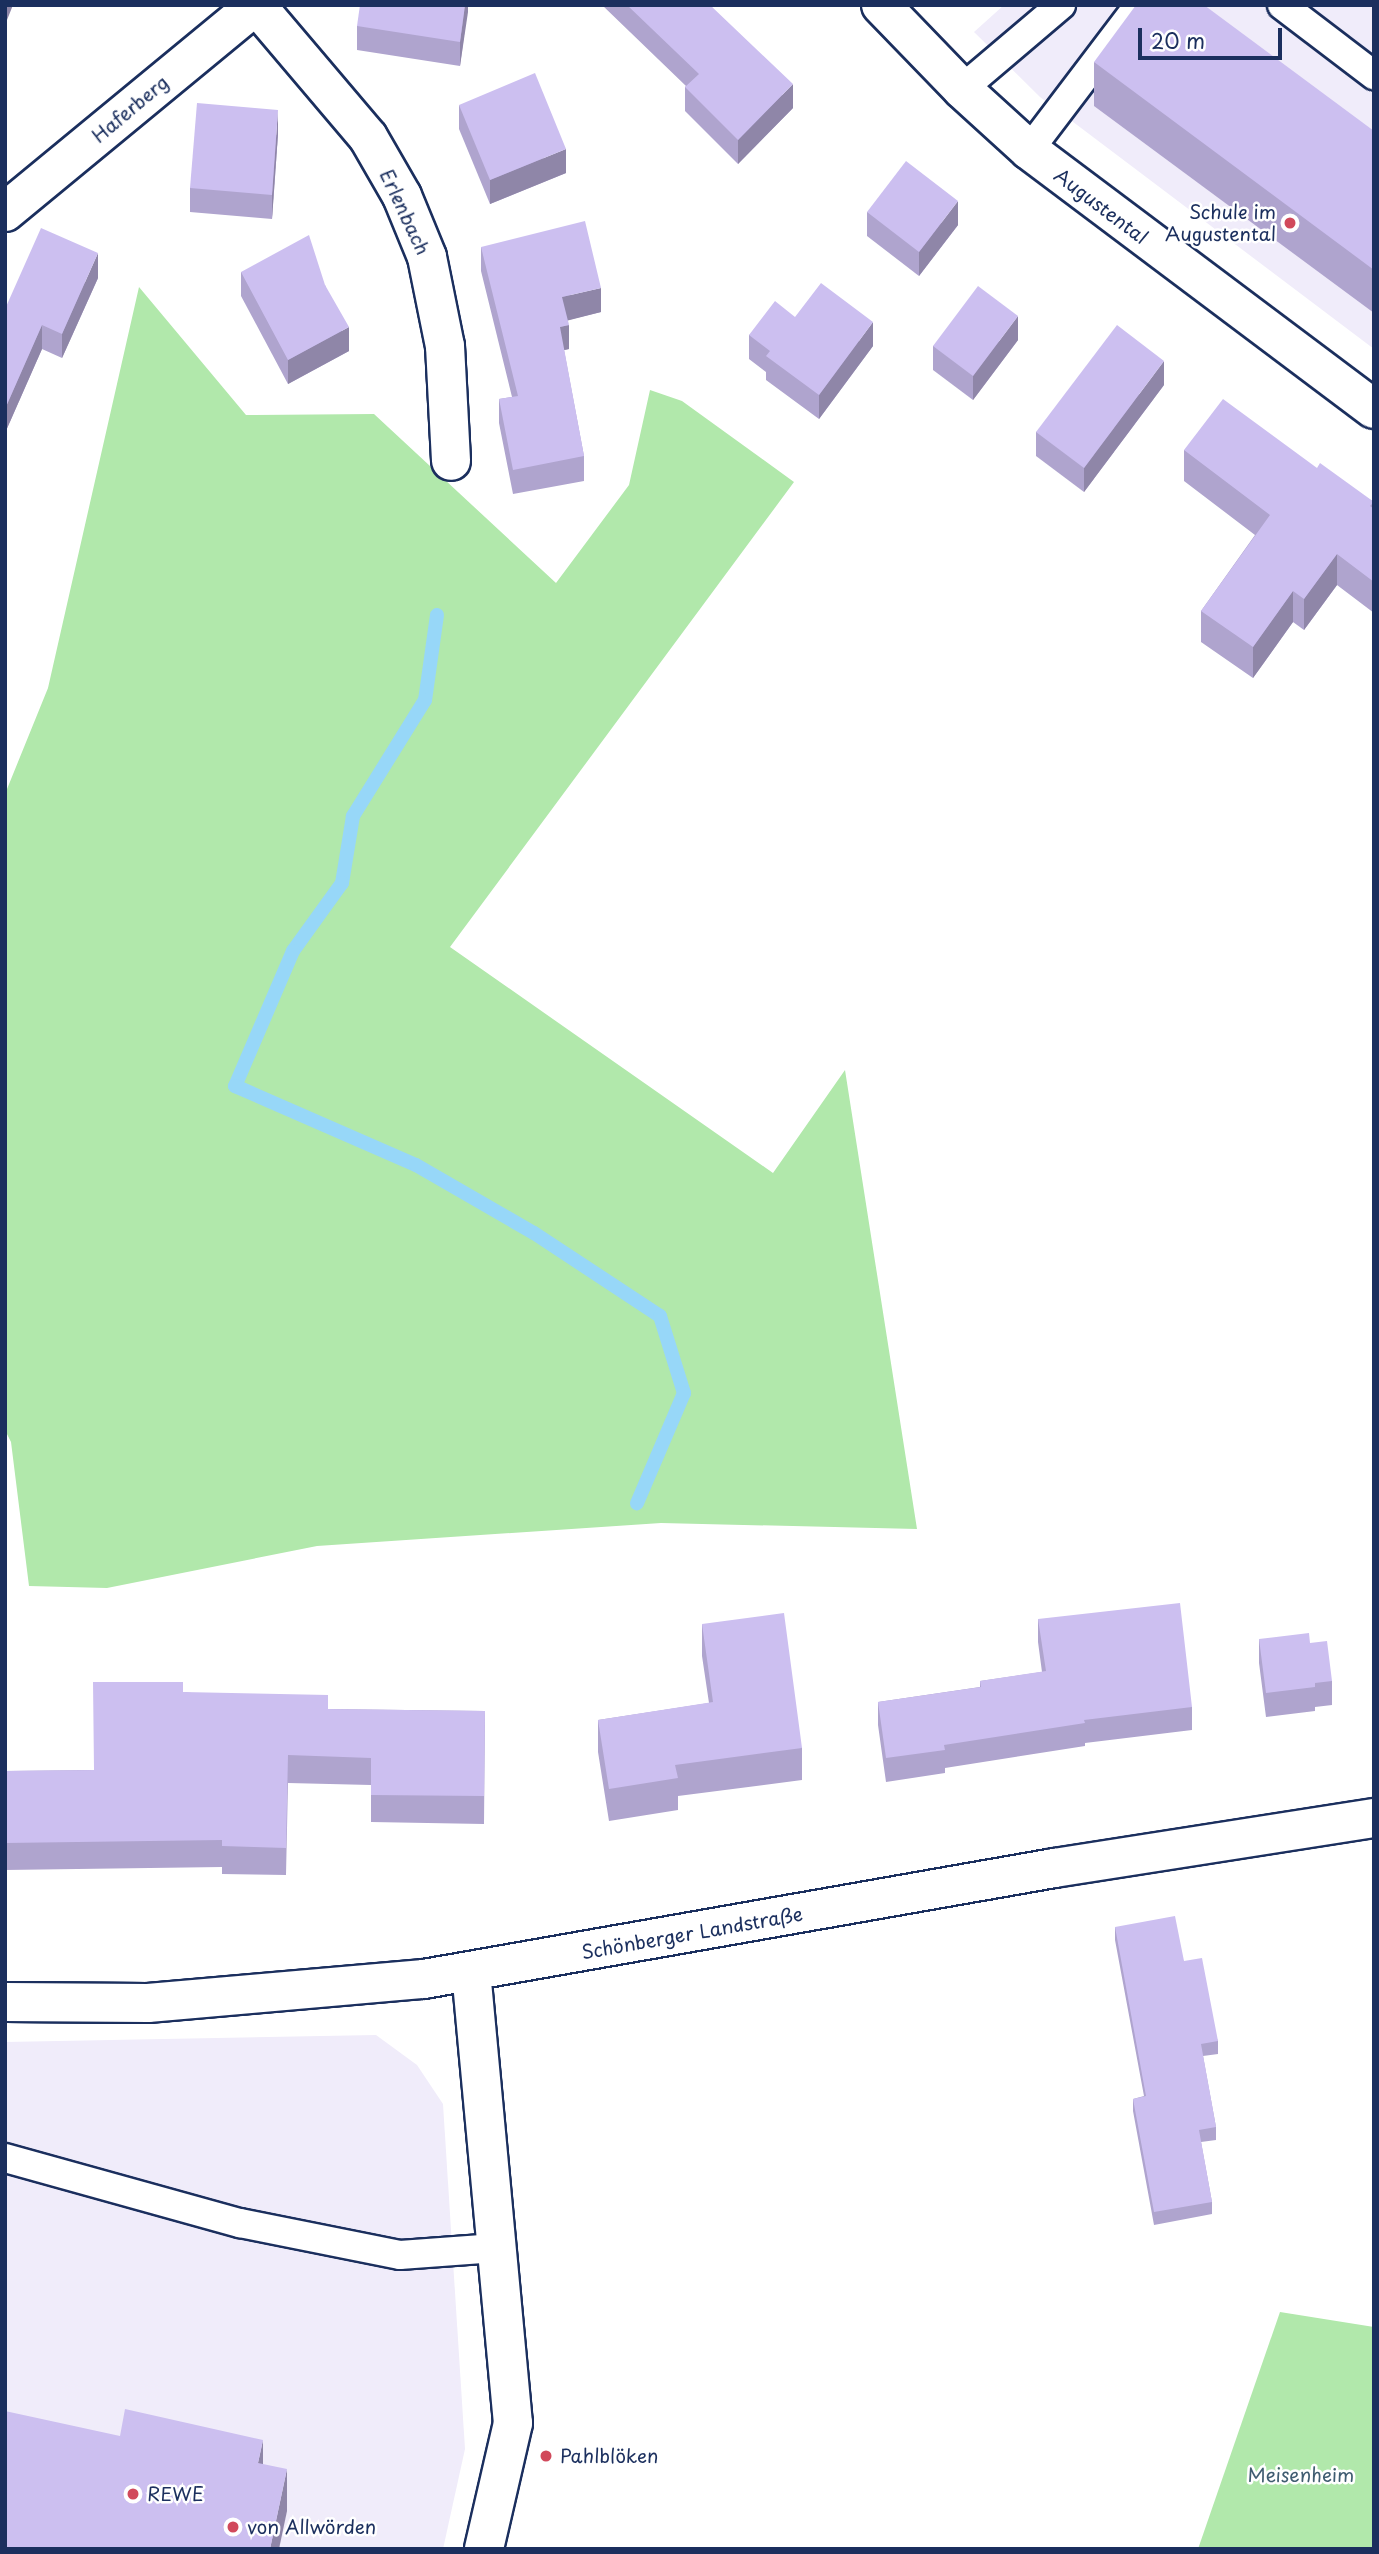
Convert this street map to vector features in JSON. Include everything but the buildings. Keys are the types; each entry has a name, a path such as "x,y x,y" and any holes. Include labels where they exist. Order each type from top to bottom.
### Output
{"street":[{"name":"Haferberg","path":"5,212 256,5"},
{"name":"Erlenbach","path":"256,5 368,136 402,196 427,257 445,346 451,461"},
{"name":"Augustental","path":"881,5 962,89 1029,150 1374,409"},
{"name":"Schönberger Landstraße","path":"5,2002 148,2003 424,1979 1054,1868 1374,1818"},
{"path":"471,1971 513,2423 484,2549"}],"lane":[{"path":"962,89 1061,5"},
{"path":"1029,150 1139,5"},
{"path":"1282,5 1374,75"},
{"path":"5,2158 240,2222 400,2255 496,2248"}],"shaded area":[{"name":"Schule im Augustental","path":"1004,5 1374,5 1374,349 1040,97 974,32"},
{"path":"376,2035 417,2065 443,2104 465,2449 443,2549 5,2549 5,2042"}],"green space":[{"path":"139,287 246,415 374,414 556,583 629,485 650,390 682,401 794,482 450,947 773,1173 845,1070 917,1529 661,1523 317,1546 107,1588 29,1586 11,1442 5,1430 5,794 48,688"},
{"name":"Meisenheim","path":"1280,2312 1374,2327 1374,2549 1198,2549"}],"waterway":[{"path":"437,615 425,700 353,816 342,883 293,951 235,1086 416,1165 534,1233 660,1316 684,1393 637,1503"}],"place":[{"name":"Schule im Augustental","path":"1290,223"},
{"name":"Pahlblöken","path":"546,2456"},
{"name":"REWE","path":"133,2494"},
{"name":"von Allwörden","path":"233,2527"}]}
